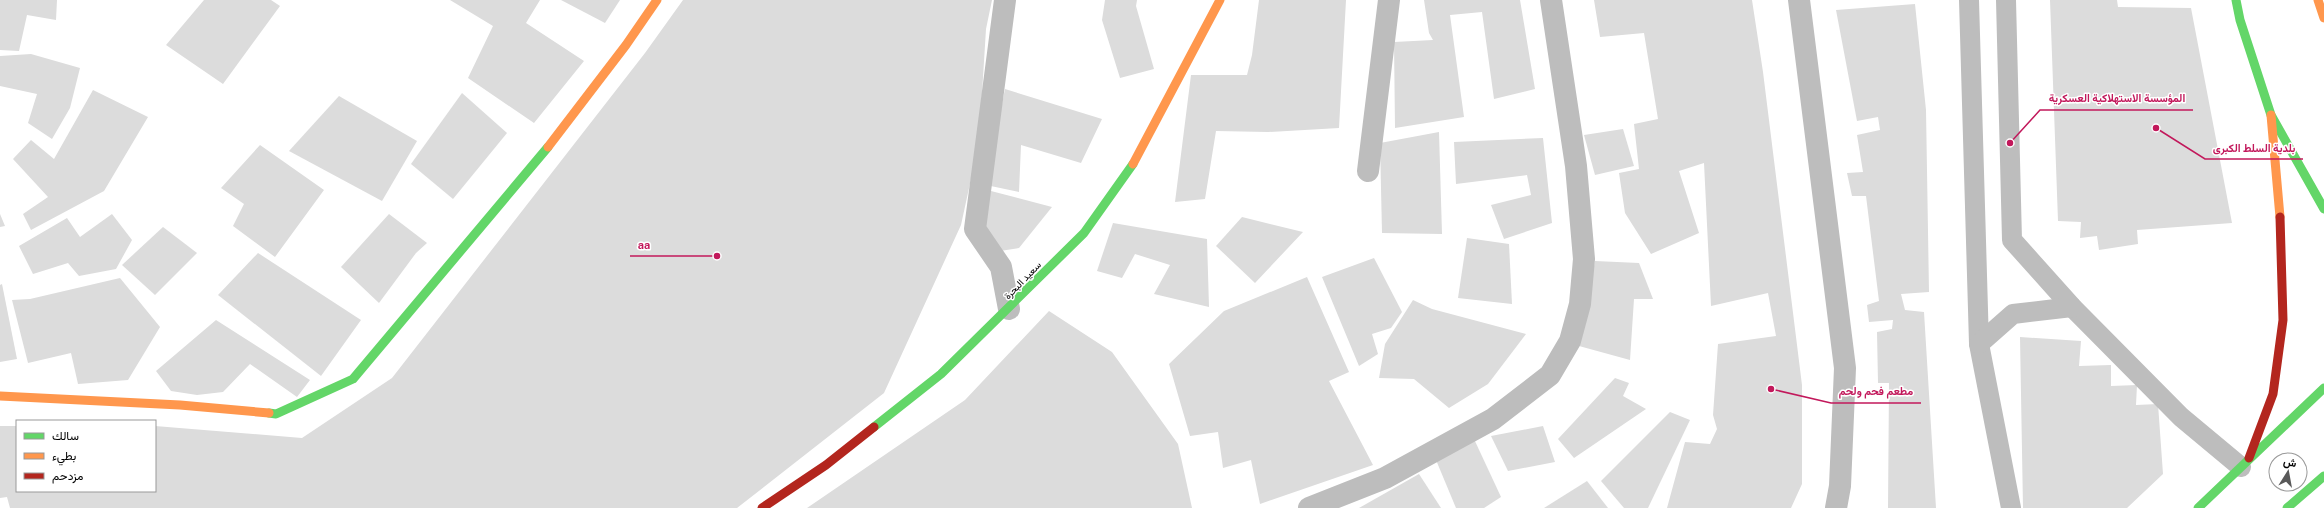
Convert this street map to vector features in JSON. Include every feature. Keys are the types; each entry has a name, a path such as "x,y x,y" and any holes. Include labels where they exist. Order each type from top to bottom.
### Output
{"street":[{"path":"0,396 180,405 276,414 354,379 535,163 626,45 657,0"},
{"path":"1005,0 975,230 1001,267 1009,309"},
{"name":"سعيد البحرة","path":"762,508 826,465 941,374 1009,309 1084,233 1137,159 1220,0"},
{"path":"1368,171 1389,0"},
{"path":"1309,508 1385,478 1493,419 1550,375 1570,341 1580,304 1584,259 1576,166 1551,0"},
{"path":"1799,0 1845,368 1840,486 1836,508"},
{"path":"2236,0 2240,20 2271,115 2324,208"},
{"path":"2318,0 2324,18"},
{"path":"2245,462 2272,394 2283,320 2282,238 2271,115"},
{"path":"2198,508 2324,388"},
{"path":"2288,508 2324,476"},
{"path":"2297,500 2317,494"}],"lane":[{"path":"1969,0 1979,344 2011,508"},
{"path":"2006,0 2012,240 2072,307 2181,417 2245,462"},
{"path":"1979,344 2013,314 2072,307"}],"building":[{"path":"0,0 57,0 56,20 27,15 19,51 0,50"},
{"path":"204,0 271,0 280,6 223,84 166,45"},
{"path":"450,0 540,0 526,23 584,61 534,123 468,78 493,26"},
{"path":"561,0 620,0 605,23"},
{"path":"683,0 992,0 986,29 979,142 961,225 884,393 737,508 10,508 7,497 0,498 0,426 16,426 16,492 156,492 156,426 302,438 392,378 645,53"},
{"path":"1105,0 1137,0 1136,6 1154,69 1120,78 1102,20"},
{"path":"1259,0 1346,0 1339,128 1268,132 1216,131 1205,199 1175,202 1191,75 1247,75 1252,55"},
{"path":"1424,0 1520,0 1535,89 1494,99 1482,12 1450,15 1464,117 1395,128 1394,42 1433,40 1429,33"},
{"path":"1594,0 1752,0 1763,72 1802,385 1802,484 1791,508 1667,508 1685,442 1710,444 1717,429 1713,415 1718,344 1776,336 1768,293 1711,306 1704,163 1679,171 1699,233 1651,254 1625,213 1619,173 1639,169 1634,124 1658,119 1644,33 1600,37"},
{"path":"2050,0 2117,0 2118,7 2191,8 2232,223 2137,230 2138,244 2099,250 2097,236 2080,238 2081,222 2058,221"},
{"path":"1915,4 1926,110 1929,292 1901,294 1905,310 1924,312 1936,508 1888,508 1889,383 1878,383 1877,332 1892,329 1893,320 1869,322 1867,305 1879,301 1866,196 1852,196 1847,173 1863,172 1857,135 1880,130 1878,117 1857,121 1836,10"},
{"path":"31,54 80,68 70,108 52,139 28,123 37,94 0,86 0,56"},
{"path":"1005,89 1102,119 1081,163 1021,145 1019,192 986,185"},
{"path":"93,90 148,117 104,191 31,230 23,214 48,197 13,159 31,140 54,159"},
{"path":"462,93 507,133 453,199 411,164"},
{"path":"339,96 417,141 382,201 289,151"},
{"path":"1623,129 1634,166 1595,175 1584,135"},
{"path":"1439,132 1442,234 1382,233 1380,143"},
{"path":"1543,138 1552,223 1504,239 1491,205 1531,195 1527,175 1456,184 1454,142"},
{"path":"260,145 324,190 275,257 233,226 244,204 221,188"},
{"path":"991,191 1052,207 1019,248 1000,251 979,230"},
{"path":"0,214 5,226 0,227"},
{"path":"112,214 132,240 116,269 79,276 68,263 33,274 19,246 67,218 80,237"},
{"path":"389,214 427,243 416,253 379,303 341,267"},
{"path":"1242,217 1303,232 1255,283 1216,246"},
{"path":"1113,223 1207,239 1209,307 1154,294 1170,265 1135,254 1122,278 1097,271"},
{"path":"163,227 197,253 155,295 122,265"},
{"path":"1467,238 1509,244 1512,304 1458,298"},
{"path":"258,253 361,320 321,376 218,295"},
{"path":"1374,258 1402,312 1391,328 1372,334 1378,354 1359,366 1322,277"},
{"path":"1595,261 1639,263 1653,299 1634,299 1630,360 1579,346"},
{"path":"1307,277 1349,372 1329,381 1373,465 1260,504 1251,460 1223,468 1218,432 1190,436 1169,364 1224,311"},
{"path":"120,278 160,327 128,380 78,384 71,353 28,363 12,300 30,299"},
{"path":"2,284 17,359 0,362 0,285"},
{"path":"1413,300 1432,309 1526,334 1488,384 1449,408 1414,379 1379,378 1385,344"},
{"path":"1049,311 1112,352 1178,444 1192,508 807,508 965,400"},
{"path":"216,320 310,380 297,397 250,364 223,392 197,395 171,391 156,371"},
{"path":"2020,337 2081,341 2079,366 2111,365 2111,386 2137,385 2136,405 2158,404 2163,474 2127,508 2023,508"},
{"path":"1615,378 1629,383 1623,396 1646,409 1574,458 1558,439"},
{"path":"1670,412 1690,420 1648,508 1624,508 1601,481"},
{"path":"1543,426 1555,462 1508,471 1491,436"},
{"path":"1474,439 1501,497 1484,508 1456,508 1436,460"},
{"path":"1419,474 1441,508 1359,508"},
{"path":"1587,481 1608,508 1544,508"}],"traffic: fast":[{"path":"2236,0 2240,20 2271,115 2324,209"},
{"path":"269,413 276,414 353,379 548,147"},
{"path":"874,427 941,374 1084,233 1133,164"},
{"path":"2198,508 2324,388"},
{"path":"2287,508 2324,476"}],"traffic: slow":[{"path":"548,147 626,45 657,0"},
{"path":"1133,164 1220,0"},
{"path":"2318,0 2324,18"},
{"path":"2271,115 2280,217"},
{"path":"0,396 180,405 269,413"}],"traffic: jam":[{"path":"2249,458 2273,394 2283,320 2280,217"},
{"path":"762,508 826,465 874,427"}],"place":[{"name":"بلدية السلط الكبرى","path":"2156,128"},
{"name":"المؤسسة الاستهلاكية العسكرية","path":"2010,143"},
{"name":"aa","path":"717,256"},
{"name":"مطعم فحم ولحم","path":"1771,389"}]}
